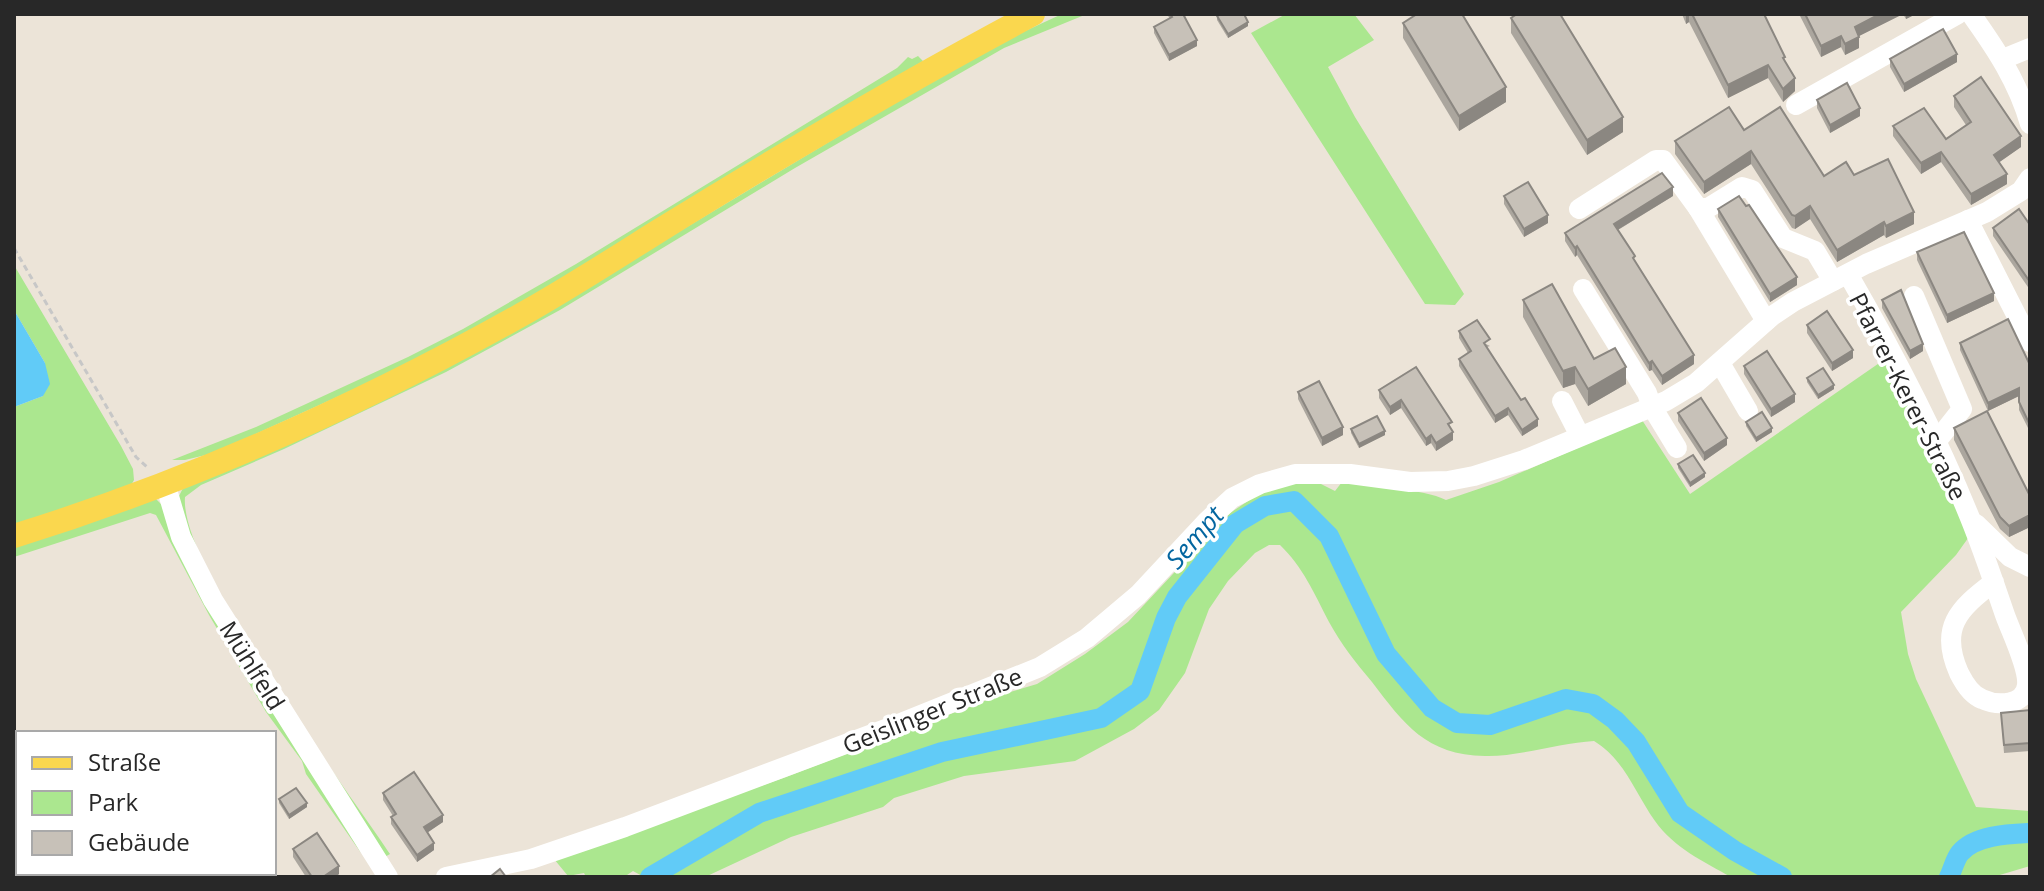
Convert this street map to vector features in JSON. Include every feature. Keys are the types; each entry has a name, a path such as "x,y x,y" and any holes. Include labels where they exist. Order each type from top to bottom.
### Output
{"main road":[{"path":"14,536 165,483 348,404 471,342 577,282 817,135 1033,14"}],"street":[{"path":"1796,105 1958,14"},
{"path":"1971,14 2003,59 2022,96 2030,124"},
{"path":"2003,59 2030,48"},
{"path":"1579,209 1663,160 1698,208 1766,321"},
{"name":"Pfarrer-Kerer-Straße","path":"1368,476 1410,482 1448,481 1474,476 1524,460 1652,407 1696,383 1766,321 1793,302 1968,220 2021,191 2030,178"},
{"path":"1698,208 1708,208 1747,187 1756,194 1783,238 1815,251 1840,278"},
{"path":"1968,220 2030,342"},
{"name":"Pfarrer-Kerer-Straße","path":"1840,278 1875,321 1970,518 1994,582 2024,667 2027,685 2022,696 2011,703 1997,704 1980,699 1964,684 1949,647 1952,629 1960,612 1994,582"},
{"path":"1583,289 1677,448"},
{"path":"1914,296 1962,409 1936,442"},
{"path":"1720,363 1748,411"},
{"path":"1562,401 1580,436"},
{"name":"Geislinger Straße","path":"446,877 531,859 625,827 1040,667 1087,638 1138,595 1232,498 1260,484 1295,474 1368,476"},
{"name":"Mühlfeld","path":"165,483 181,537 213,600 388,877"},
{"path":"1970,518 2010,557 2030,567"}],"path":[{"path":"14,248 136,457 165,483"}],"green space":[{"path":"1062,14 1087,14 1004,48 795,168 560,310 446,372 201,485 185,497 190,529 208,573 269,677 390,854 383,858 286,712 212,590 178,515 176,502 183,488 300,437 462,359 954,67"},
{"path":"1286,14 1354,14 1374,40 1328,67 1355,117 1464,294 1455,305 1425,304 1251,33"},
{"path":"918,56 923,61 538,295 390,373 214,453 172,460 256,427 463,329 576,264 897,68 908,57"},
{"path":"14,265 121,446 133,469 134,480 130,487 14,526 14,407 43,396 45,363 14,310"},
{"path":"1888,357 1971,534 1956,555 1901,612 1908,654 1916,679 1976,807 2030,811 2030,866 1993,877 1731,877 1671,839 1655,821 1622,767 1594,741 1485,756 1447,750 1418,734 1406,724 1349,653 1302,571 1280,545 1269,545 1255,553 1228,581 1209,609 1185,673 1159,710 1134,729 1075,761 964,776 894,798 883,807 791,837 705,877 644,877 633,871 624,877 586,877 584,873 568,876 554,859 1037,684 1128,622 1230,513 1257,495 1290,480 1319,483 1335,491 1342,482 1411,491 1446,500 1499,482 1642,420 1690,494"},
{"path":"154,497 162,505 361,853 306,774 302,761 266,712 209,615 156,515 150,513 14,557 14,546"}],"water":[{"path":"14,310 45,363 50,384 43,396 14,407"}],"building":[{"path":"1170,14 1183,14 1197,40 1169,55 1154,27 1172,17"},
{"path":"1244,14 1248,22 1228,34 1217,16"},
{"path":"1417,14 1462,14 1506,87 1459,116 1403,23"},
{"path":"1517,14 1560,14 1623,117 1587,140 1511,18"},
{"path":"1692,14 1764,14 1795,78 1783,89 1768,65 1728,85"},
{"path":"1805,14 1880,14 1855,27 1859,37 1845,44 1841,36 1821,46"},
{"path":"1943,29 1957,54 1904,84 1890,59"},
{"path":"1981,77 2021,136 1994,155 2007,174 1971,194 1941,152 1921,163 1893,126 1924,108 1946,139 1971,122 1954,96"},
{"path":"1847,83 1860,108 1830,125 1817,100"},
{"path":"1729,107 1744,130 1780,107 1824,176 1846,162 1854,175 1888,159 1914,212 1886,226 1884,222 1837,250 1810,206 1792,215 1751,151 1704,182 1675,141"},
{"path":"1662,173 1673,187 1614,224 1694,355 1662,376 1652,361 1649,363 1577,246 1575,248 1565,233"},
{"path":"1528,182 1548,215 1524,229 1504,196"},
{"path":"1739,196 1746,206 1749,205 1797,277 1770,294 1718,209"},
{"path":"2019,209 2030,225 2030,282 1993,228"},
{"path":"1964,232 1994,293 1947,315 1917,252"},
{"path":"1552,284 1594,359 1615,348 1626,367 1588,389 1575,367 1563,371 1523,300"},
{"path":"1901,290 1923,344 1910,351 1882,300"},
{"path":"1827,311 1853,350 1832,363 1807,325"},
{"path":"2008,319 2030,365 2029,423 2019,402 2019,388 1988,403 1960,343"},
{"path":"1477,320 1490,339 1484,343 1521,400 1525,398 1538,419 1522,430 1508,408 1495,416 1459,359 1471,351 1459,331"},
{"path":"1767,351 1795,394 1771,409 1744,366"},
{"path":"1416,367 1452,422 1448,424 1453,432 1436,443 1431,435 1426,439 1401,400 1390,407 1379,390"},
{"path":"1823,368 1834,385 1818,395 1807,378"},
{"path":"1319,381 1343,427 1322,438 1298,392"},
{"path":"1701,398 1727,438 1704,453 1678,413"},
{"path":"1987,411 2030,494 2030,515 2009,526 2000,517 1954,428"},
{"path":"1762,412 1772,428 1756,438 1746,422"},
{"path":"1377,416 1385,431 1359,444 1351,429"},
{"path":"1693,455 1705,473 1690,483 1678,464"},
{"path":"2030,710 2030,743 2004,745 2001,713"},
{"path":"414,772 443,815 424,827 434,843 417,855 391,817 396,814 383,793"},
{"path":"296,788 307,803 289,815 279,799"},
{"path":"317,833 339,866 323,877 312,877 293,849"},
{"path":"500,869 506,877 490,877"}],"waterway":[{"name":"Sempt","path":"650,877 759,813 942,752 1101,718 1140,691 1166,618 1177,597 1235,524 1265,506 1294,501 1329,536 1386,654 1432,708 1457,723 1490,725 1566,699 1593,704 1615,720 1636,742 1680,813 1735,851 1782,877"},
{"name":"Sempt","path":"1949,877 1960,853 1974,842 2030,833"}]}
